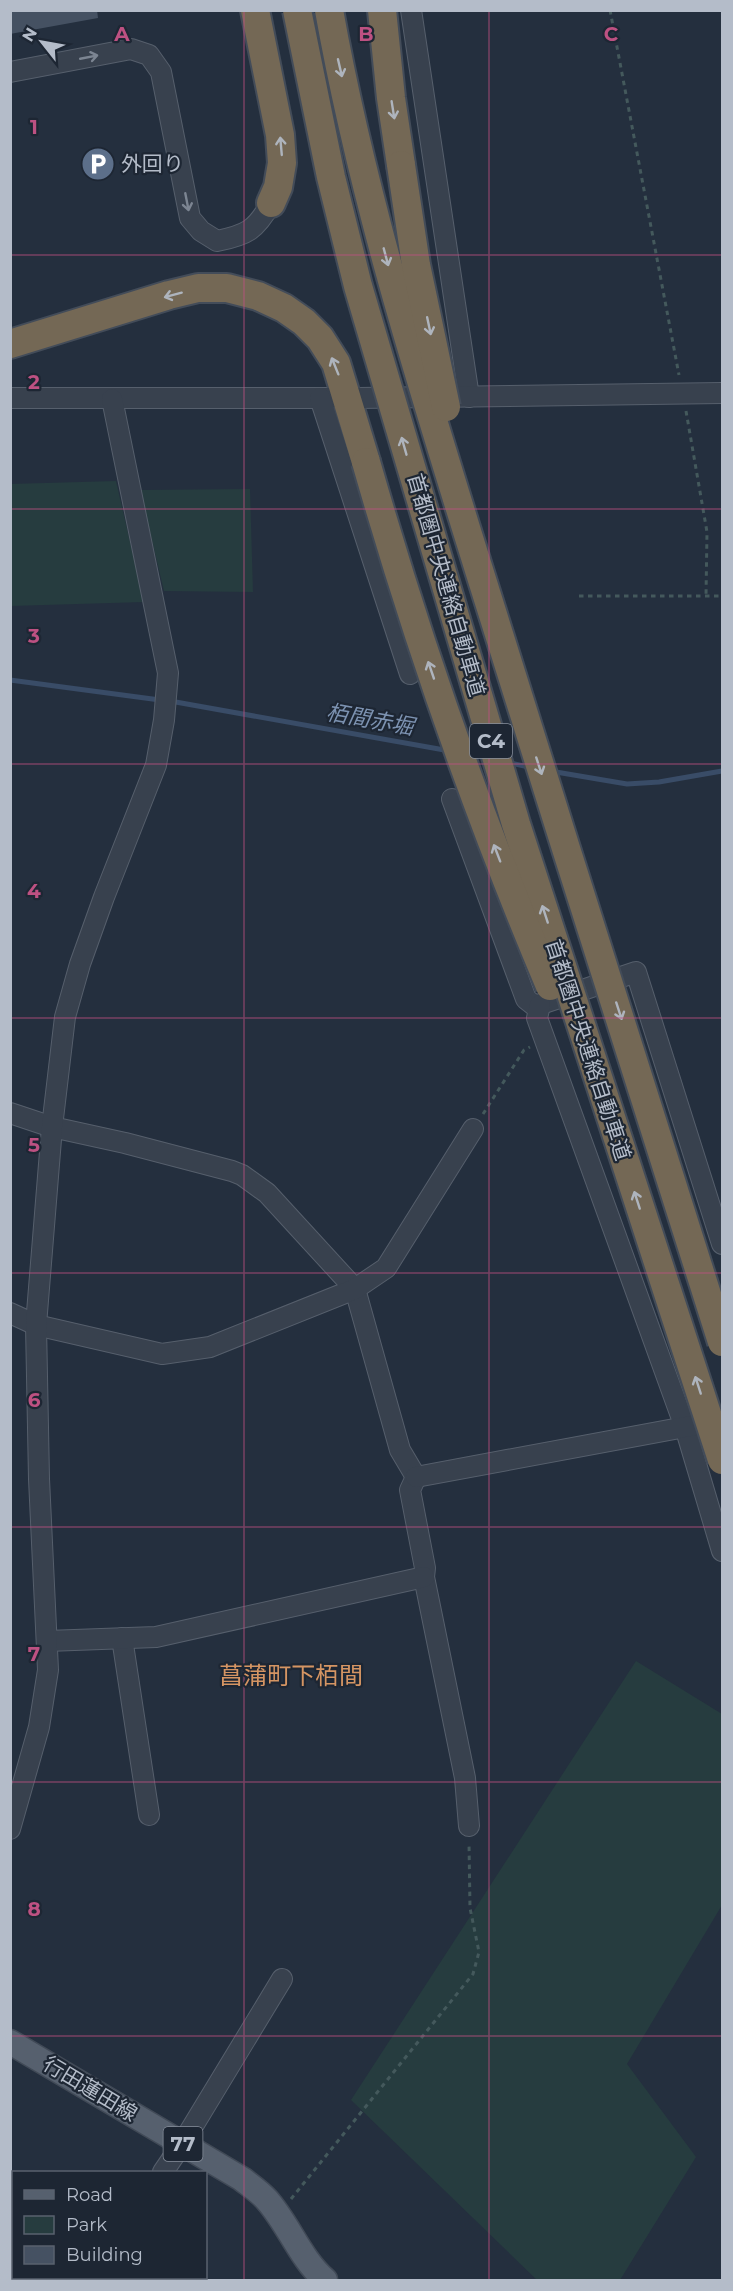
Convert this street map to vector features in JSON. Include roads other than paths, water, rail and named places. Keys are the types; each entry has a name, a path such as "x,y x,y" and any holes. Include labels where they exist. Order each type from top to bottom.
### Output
{"highway":[{"path":"255,10 282,154 278,187 271,203"},
{"name":"首都圏中央連絡自動車道","path":"297,10 331,177 358,286 516,824 723,1460"},
{"name":"首都圏中央連絡自動車道","path":"328,10 364,171 410,348 527,728 723,1342"},
{"path":"382,10 391,98 416,265 450,427 504,623 527,728"},
{"path":"10,344 198,288 227,288 258,296 284,308 304,322 320,338 336,363 390,546 472,786 517,905 624,1160"}],"main road":[{"name":"行田蓮田線","path":"10,2042 258,2191 278,2216 306,2259 325,2280"}],"street":[{"path":"411,10 469,397"},
{"path":"10,72 131,49 149,55 161,72 190,218 201,231 217,241 237,237 250,231 261,221 271,203"},
{"path":"358,398 723,393"},
{"path":"10,398 325,398 410,674"},
{"path":"10,1829 39,1726 48,1670 39,1479 36,1325 52,1127 65,1017 92,931 156,765 164,720 168,673 112,399"},
{"path":"452,799 526,999 535,1006 540,1005 636,972 723,1244"},
{"path":"540,1005 537,1018 685,1427 723,1551"},
{"path":"10,1113 52,1127 125,1143 242,1175 267,1192 355,1289 400,1450 416,1477"},
{"path":"10,1313 36,1325 162,1354 210,1347 355,1289 386,1268 473,1128"},
{"path":"416,1477 723,1419"},
{"path":"416,1477 410,1490 425,1568 424,1577 465,1778 469,1826"},
{"path":"47,1641 156,1637 424,1577"},
{"path":"122,1638 149,1815"},
{"path":"164,2171 282,1979"}],"waterway":[{"name":"栢間赤堀","path":"10,680 160,700"},
{"name":"栢間赤堀","path":"170,701 450,751"},
{"name":"栢間赤堀","path":"506,762 529,767"},
{"name":"栢間赤堀","path":"550,771 627,784 659,782 722,771"}],"place":[{"name":"外回り","path":"98,164"}],"district":[{"name":"菖蒲町下栢間","path":"291,1676"}]}
